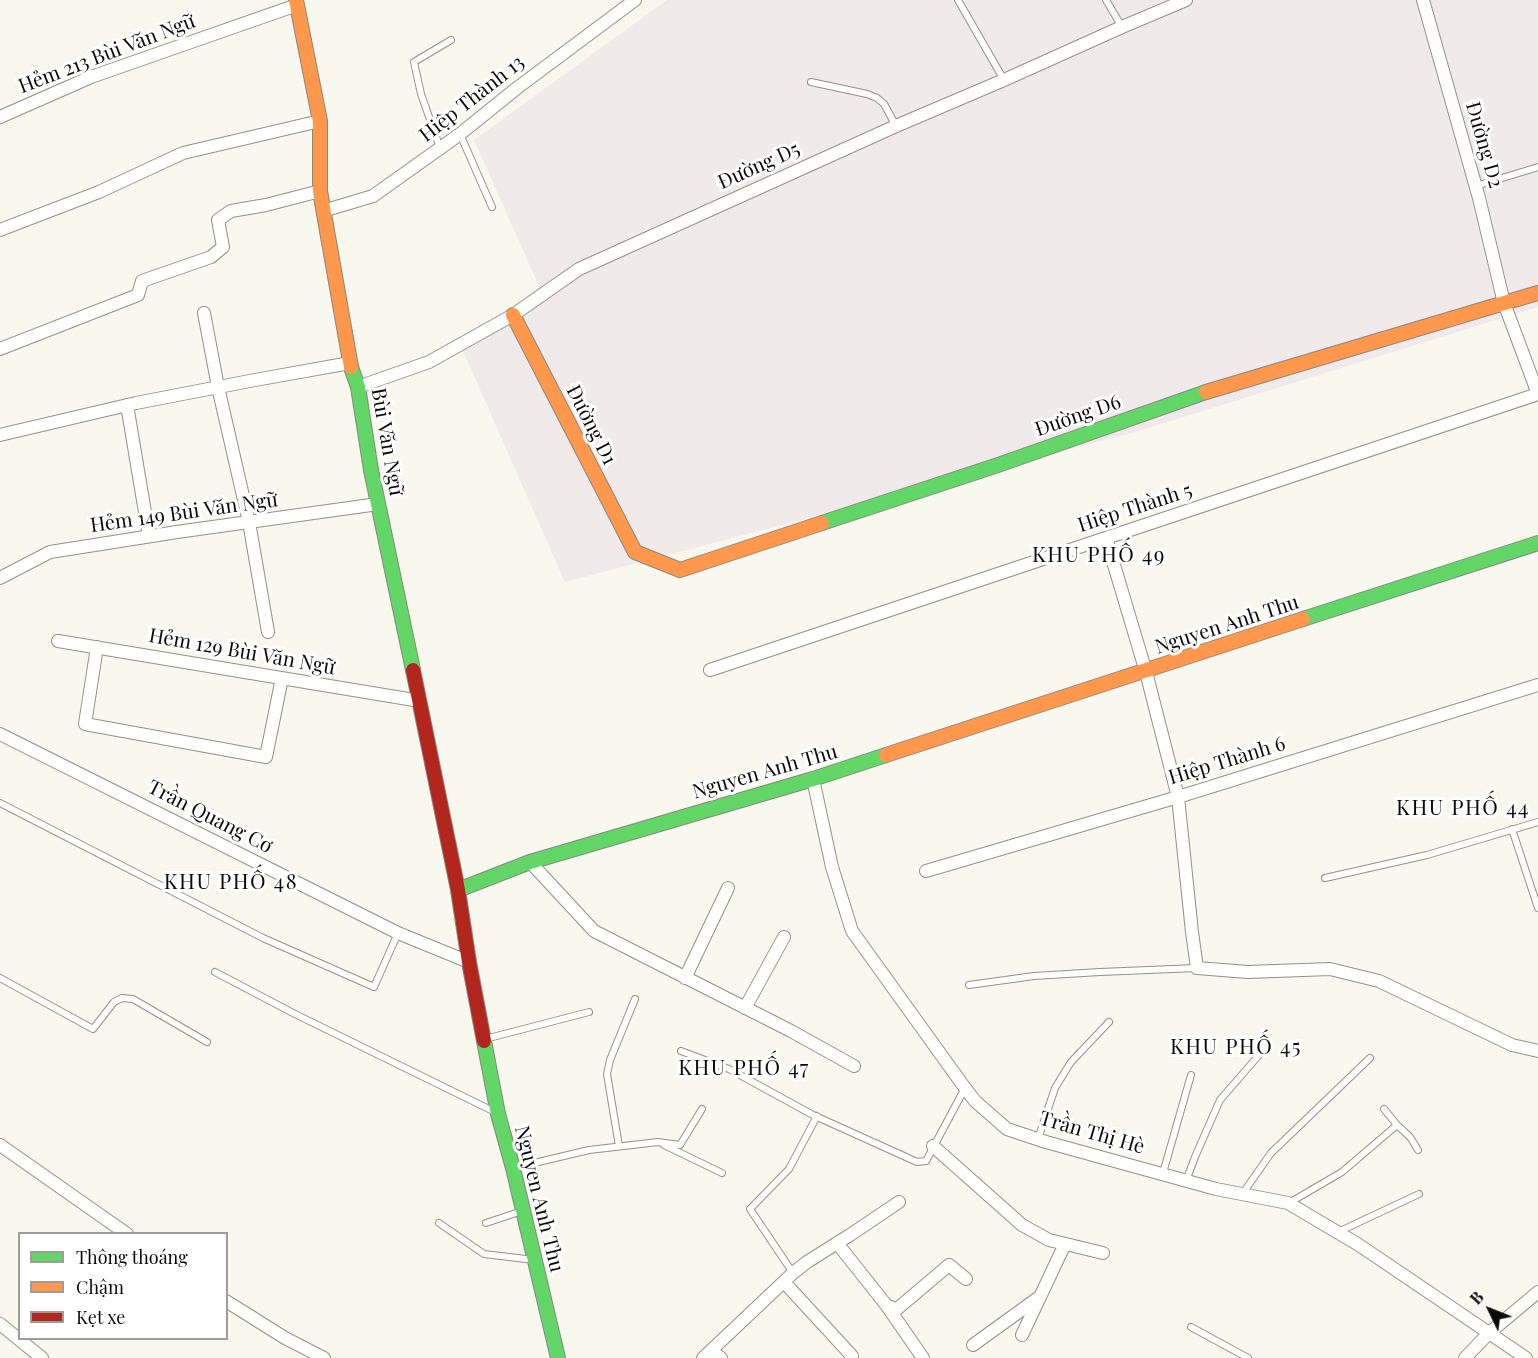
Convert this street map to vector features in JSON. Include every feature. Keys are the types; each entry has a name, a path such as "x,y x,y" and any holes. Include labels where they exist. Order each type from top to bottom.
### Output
{"main road":[{"name":"Bùi Văn Ngữ","path":"296,3 320,121 320,191 323,211 351,363 358,387 371,470 458,890"},
{"name":"Đường D6","path":"635,552 680,570 998,465 1220,387 1538,292"},
{"name":"Đường D1","path":"513,315 635,552"},
{"name":"Nguyen Anh Thu","path":"558,1358 498,1114 469,962 458,890 530,862 813,779 1538,543"}],"street":[{"name":"Hiệp Thành 13","path":"323,211 373,196 460,134 517,88 635,0"},
{"name":"Đường D5","path":"358,387 429,362 513,315 579,269 896,126 1186,0"},
{"name":"Đường D2","path":"1423,0 1476,186 1504,303 1538,394"},
{"name":"Hẻm 213 Bùi Văn Ngữ","path":"0,117 91,77 296,3"},
{"path":"0,230 99,192 183,153 320,121"},
{"path":"0,349 138,295 142,281 211,257 223,247 218,220 231,211 266,205 320,191"},
{"path":"204,313 218,387 249,522 268,632"},
{"path":"0,435 127,405 351,363"},
{"name":"Hiệp Thành 5","path":"711,670 1538,394"},
{"path":"127,405 149,536"},
{"name":"Hẻm 149 Bùi Văn Ngữ","path":"0,578 50,552 378,504"},
{"path":"1106,538 1146,672 1178,797 1197,968 1248,972 1330,969 1379,981 1512,1046 1538,1051"},
{"name":"Hẻm 129 Bùi Văn Ngữ","path":"58,641 420,701"},
{"path":"97,647 85,724 266,757 282,678"},
{"name":"Hiệp Thành 6","path":"926,871 1178,797 1538,685"},
{"name":"Trần Quang Cơ","path":"0,734 398,933 469,962"},
{"name":"Trần Thị Hè","path":"813,779 832,867 852,931 975,1101 1007,1129 1216,1189 1288,1203 1368,1252 1526,1358"},
{"path":"530,862 594,931 791,1031 854,1066"},
{"path":"685,978 728,888"},
{"path":"745,1008 783,938"},
{"path":"0,1145 126,1232"},
{"path":"933,1146 1022,1225 1049,1240 1103,1253"},
{"path":"712,1356 807,1262 899,1202"},
{"path":"837,1243 887,1306 923,1358"},
{"path":"1022,1335 1065,1244"},
{"path":"887,1306 897,1309 949,1265 966,1279"},
{"path":"789,1278 852,1356"},
{"path":"1465,1358 1489,1333 1538,1292"},
{"path":"973,1345 1041,1296"},
{"path":"228,1302 285,1338 324,1358"},
{"path":"0,1324 18,1339"},
{"path":"20,1340 42,1358"}],"lane":[{"path":"958,0 1004,80"},
{"path":"1106,0 1122,27"},
{"path":"441,148 421,94 414,63 451,39"},
{"path":"811,82 878,98 884,104 896,126"},
{"path":"460,134 492,207"},
{"path":"1476,186 1538,168"},
{"path":"0,803 263,938 374,987 398,933"},
{"path":"1325,878 1427,855 1538,822"},
{"path":"1512,830 1538,908"},
{"path":"969,985 1034,976 1197,968"},
{"path":"215,972 498,1114"},
{"path":"0,978 93,1029 114,1002 122,998 132,999 207,1042"},
{"path":"619,1146 607,1074 610,1060 635,999"},
{"path":"484,1039 590,1012"},
{"path":"1038,1139 1055,1088 1071,1062 1109,1022"},
{"path":"681,1051 729,1069 817,1116 917,1162 926,1161 965,1088"},
{"path":"1186,1180 1220,1100 1259,1055"},
{"path":"1243,1194 1271,1153 1370,1058"},
{"path":"1163,1173 1191,1074"},
{"path":"513,1168 590,1150 619,1146 658,1142 680,1145 702,1109"},
{"path":"1384,1109 1410,1137 1418,1150"},
{"path":"789,1278 750,1209 789,1169 817,1116"},
{"path":"1288,1203 1342,1172 1397,1125"},
{"path":"658,1142 722,1173"},
{"path":"1337,1232 1419,1194"},
{"path":"486,1223 523,1211"},
{"path":"439,1223 484,1254 535,1260"},
{"path":"1191,1327 1248,1358"}],"shaded area":[{"path":"667,0 1538,0 1538,307 1132,433 565,582 462,349 545,300 474,140"}],"traffic: fast":[{"path":"351,367 358,387 371,470 413,670"},
{"path":"822,523 998,465 1206,392"},
{"path":"1303,619 1538,543"},
{"path":"458,890 530,862 813,779 886,755"},
{"path":"484,1041 498,1114 558,1358"}],"traffic: slow":[{"path":"296,0 320,121 320,191 351,367"},
{"path":"1206,392 1538,293"},
{"path":"513,315 635,552 680,570 822,523"},
{"path":"886,755 1303,619"}],"traffic: jam":[{"path":"413,670 458,890 484,1041"}],"district":[{"name":"KHU PHỐ 49","path":"1099,555"},
{"name":"KHU PHỐ 44","path":"1463,808"},
{"name":"KHU PHỐ 48","path":"231,882"},
{"name":"KHU PHỐ 45","path":"1236,1047"},
{"name":"KHU PHỐ 47","path":"744,1068"}]}
